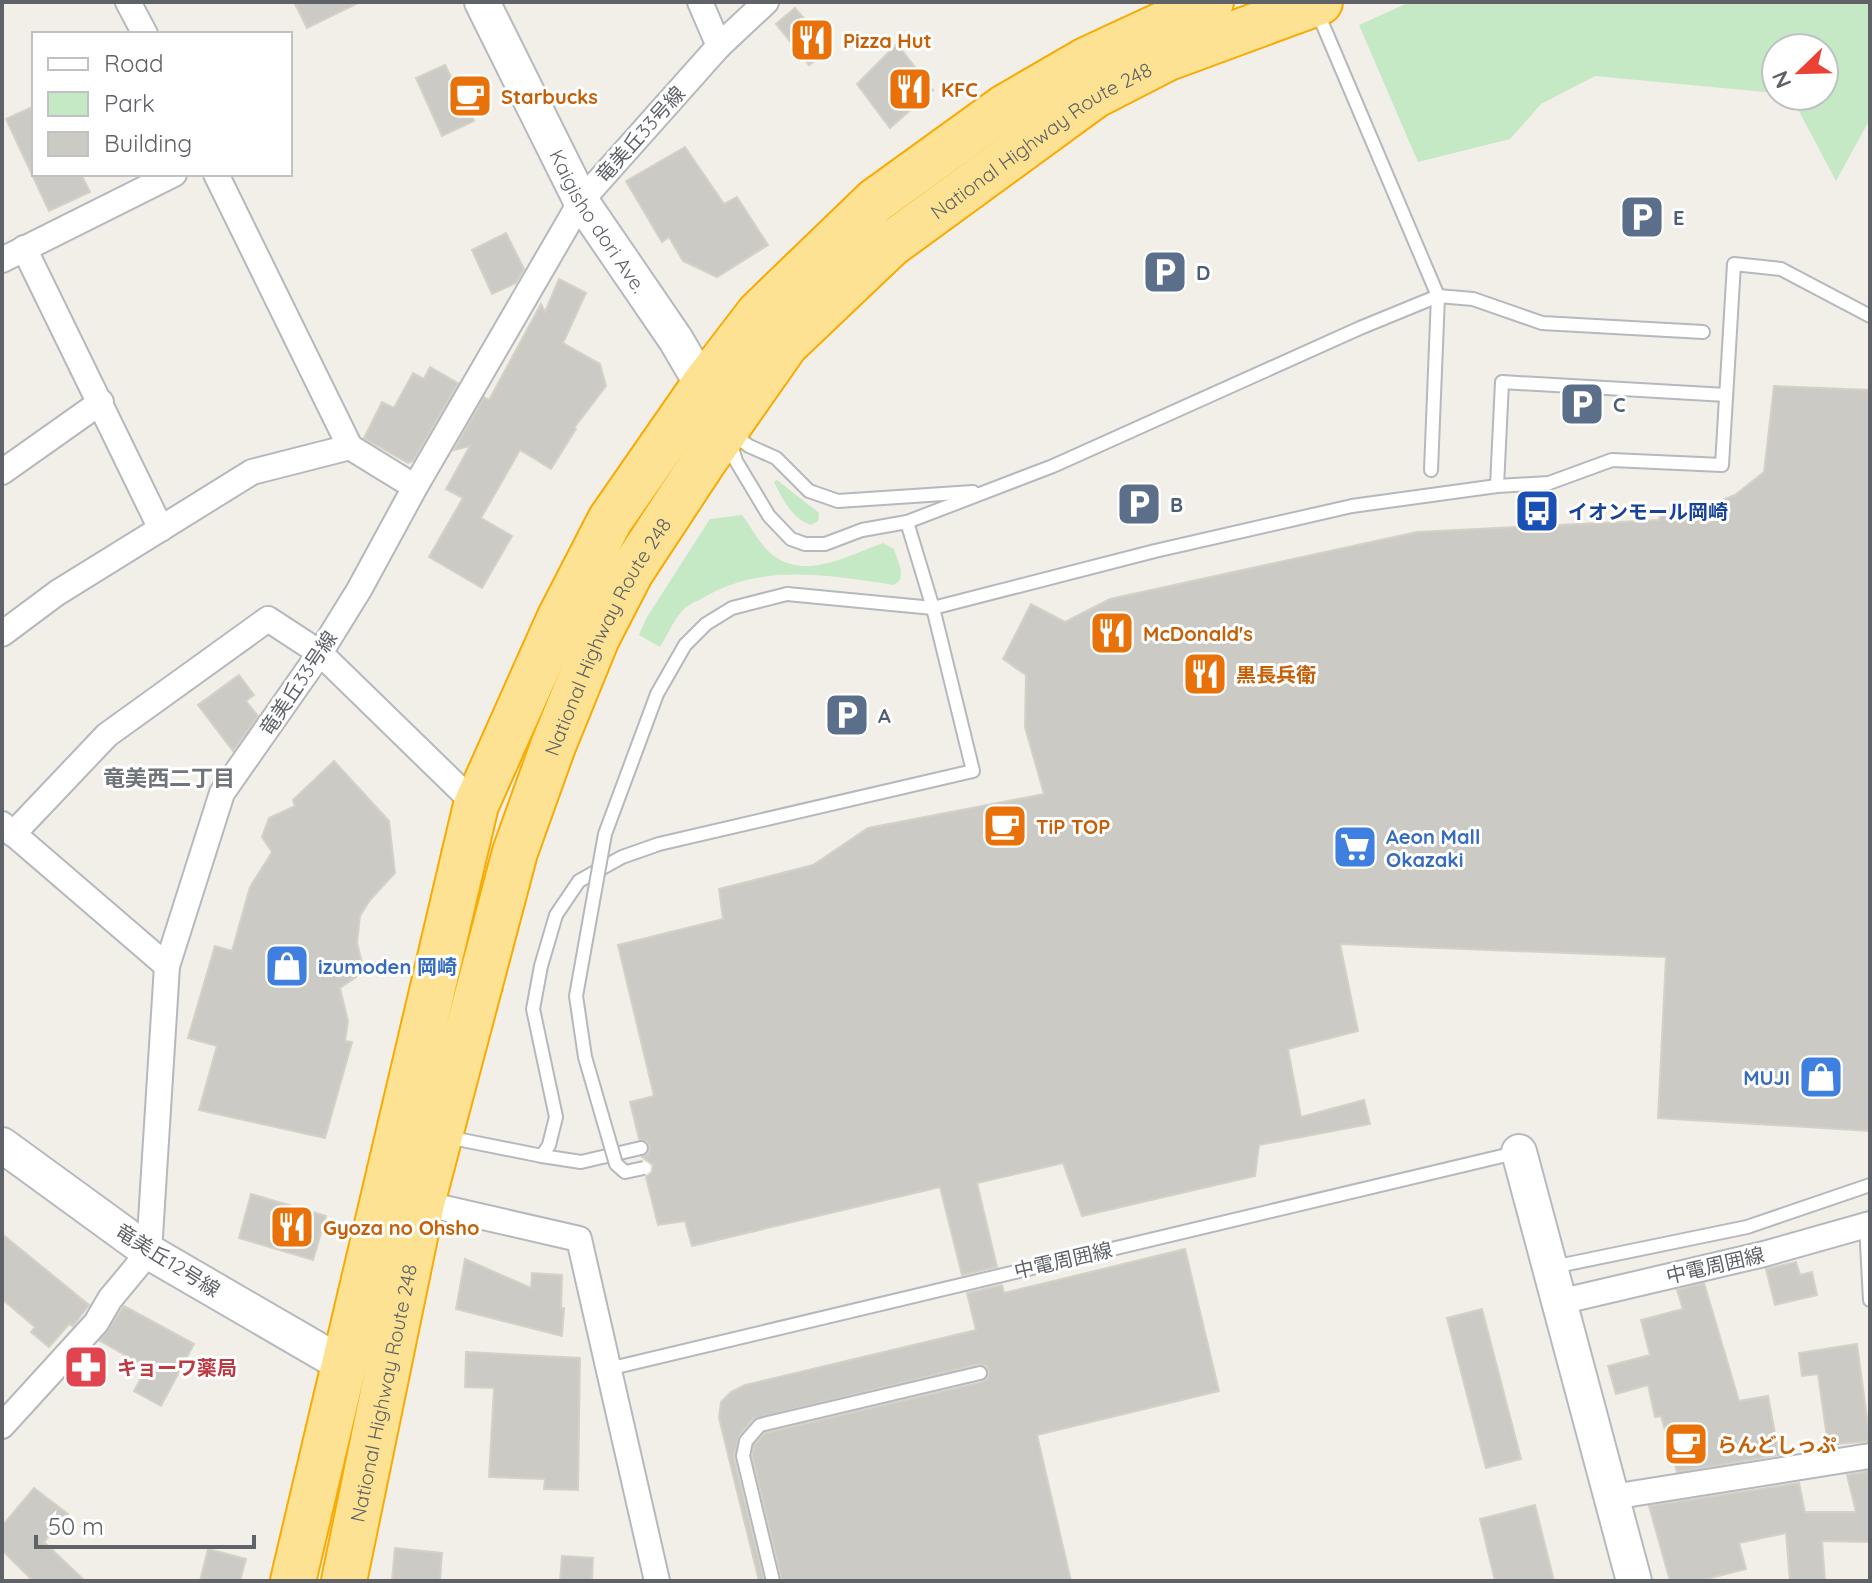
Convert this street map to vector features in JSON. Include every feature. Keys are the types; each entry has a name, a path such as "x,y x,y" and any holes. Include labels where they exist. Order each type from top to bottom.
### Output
{"highway":[{"name":"National Highway Route 248","path":"293,1581 476,805 559,619 610,520 703,386 759,313 875,201 1005,107 1086,60 1211,2"},
{"name":"National Highway Route 248","path":"344,1581 422,1203 515,852 553,746 597,638 631,572 786,344 890,245 1094,96 1168,58 1317,3"}],"street":[{"path":"128,2 144,32"},
{"name":"Kaigisho dori Ave.","path":"482,2 581,201 676,340 727,430"},
{"path":"700,2 719,46"},
{"name":"竜美丘33号線","path":"149,1252 167,966 222,793 320,653 359,590 415,487 581,201 719,46 766,2"},
{"path":"2,260 170,176"},
{"path":"217,176 350,447 415,487"},
{"path":"24,248 161,529"},
{"path":"2,472 101,402"},
{"path":"2,634 57,593 252,472 350,447"},
{"path":"167,966 8,829 107,735 268,619 320,653 476,805"},
{"name":"竜美丘12号線","path":"2,1145 149,1252 342,1364"},
{"path":"1519,1152 1634,1581"},
{"path":"422,1203 579,1239 657,1581"},
{"name":"中電周囲線","path":"1559,1302 1764,1254 1868,1224"},
{"path":"2,1426 96,1323 110,1299 149,1252"},
{"path":"1612,1497 1870,1456"}],"lane":[{"path":"1317,3 1438,296 1431,470"},
{"path":"644,1168 625,1172 616,1164 585,1057 576,996 605,834 657,694 685,645 706,624 732,608 787,594 933,608 1155,551 1352,506 1497,486 1549,483 1612,460 1722,465 1734,264 1781,269 1870,316"},
{"path":"727,430 736,461 769,516 791,539 805,544 825,544 862,530 907,522 1053,466 1438,296 1473,299 1542,323 1703,332"},
{"path":"1497,486 1502,382 1726,395"},
{"path":"727,430 749,446 776,458 809,491 838,501 989,491"},
{"path":"542,1156 549,1145 556,1117 533,1009 541,966 556,915 579,881 622,857 659,844 973,771 933,608 907,522"},
{"path":"440,1135 581,1162 641,1148"},
{"name":"中電周囲線","path":"608,1369 1519,1152"},
{"path":"1550,1267 1747,1227 1870,1185"},
{"path":"1868,1224 1870,1300"},
{"path":"773,1581 743,1456 746,1441 760,1425 980,1373"}],"green space":[{"path":"1410,2 1870,2 1870,119 1836,181 1799,112 1840,112 1840,32 1760,32 1760,91 1595,76 1541,104 1510,139 1418,162 1359,25"},
{"path":"777,480 819,513 818,521 811,525 793,513 774,482"},
{"path":"742,515 769,552 787,563 800,566 828,563 883,543 894,549 901,570 900,580 894,585 800,575 753,579 730,585 687,606 660,647 639,635 647,617 710,519"}],"building":[{"path":"294,2 360,2 307,28"},
{"path":"795,8 830,49 809,65 776,24"},
{"path":"897,44 933,90 890,128 857,84"},
{"path":"445,65 458,91 465,87 477,111 471,113 474,121 442,136 416,78"},
{"path":"32,107 32,175 6,119"},
{"path":"685,147 724,204 737,197 768,245 717,277 683,261 669,237 662,242 626,181"},
{"path":"33,176 82,176 90,192 49,211"},
{"path":"506,233 524,269 516,283 492,294 472,250"},
{"path":"559,279 586,293 563,343 600,364 606,386 574,428 551,469 520,450 481,518 512,536 482,588 429,557 463,498 446,489 470,446 454,450 484,397 489,400 541,304 545,312"},
{"path":"430,367 458,383 413,461 408,463 364,438 382,402 394,408 413,373 424,379"},
{"name":"Aeon Mall Okazaki","path":"1774,386 1870,390 1870,1131 1658,1118 1666,957 1340,944 1358,1031 1288,1049 1301,1117 1364,1100 1370,1124 1259,1145 1255,1176 1082,1216 1063,1163 977,1183 997,1267 962,1275 940,1187 692,1246 685,1221 658,1225 646,1177 652,1172 653,1165 642,1157 648,1154 650,1147 647,1141 639,1139 630,1102 654,1096 618,945 723,919 719,889 813,865 868,828 1044,794 1025,727 1026,675 1003,659 1031,604 1065,622 1110,599 1417,532 1659,520 1662,508 1697,510 1735,495 1764,472"},
{"path":"239,675 254,695 246,701 258,716 233,751 198,705"},
{"path":"334,761 389,821 395,873 360,916 357,943 362,963 356,977 340,988 348,1021 345,1041 352,1042 325,1138 199,1110 217,1046 188,1038 215,946 232,951 250,887 272,852 262,837 269,818 295,806 293,800"},
{"path":"251,1194 326,1216 313,1260 239,1238"},
{"path":"2,1234 89,1305 73,1326 69,1324 49,1347 31,1332 35,1327 2,1299"},
{"path":"1185,1249 1219,1391 1037,1435 1071,1581 782,1581 752,1456 754,1445 765,1433 982,1382 989,1372 986,1366 979,1364 753,1419 739,1436 734,1457 764,1581 759,1581 719,1418 721,1402 731,1392 745,1385 976,1330 967,1293 1002,1285 1004,1293"},
{"path":"465,1259 531,1288 532,1273 562,1275 562,1336 456,1309"},
{"path":"1796,1262 1800,1275 1812,1272 1817,1295 1775,1305 1766,1269"},
{"path":"1704,1283 1739,1401 1768,1396 1779,1455 1677,1472 1661,1416 1655,1417 1648,1385 1616,1394 1608,1366 1650,1355 1641,1320 1683,1309 1677,1290"},
{"path":"124,1306 194,1344 161,1406 134,1391 147,1367 100,1341"},
{"path":"1482,1309 1521,1459 1486,1468 1447,1318"},
{"path":"1857,1344 1870,1441 1828,1445 1818,1374 1802,1376 1799,1353"},
{"path":"466,1352 580,1358 578,1490 544,1489 545,1479 489,1477 494,1388 465,1387"},
{"path":"1870,1471 1870,1542 1822,1541 1825,1581 1790,1581 1786,1533 1739,1543 1746,1569 1699,1581 1670,1581 1649,1506 1799,1483 1805,1512 1856,1512 1847,1475"},
{"path":"34,1488 68,1514 44,1542 85,1581 33,1581 2,1550 2,1526"},
{"path":"1535,1505 1554,1581 1495,1581 1480,1519"},
{"path":"395,1548 442,1553 440,1581 392,1581"},
{"path":"208,1549 246,1559 240,1581 200,1581"},
{"path":"562,1556 593,1558 592,1581 560,1581"}],"place":[{"name":"Pizza Hut","path":"812,40"},
{"name":"KFC","path":"910,89"},
{"name":"Starbucks","path":"470,96"},
{"name":"E","path":"1642,217"},
{"name":"D","path":"1165,272"},
{"name":"C","path":"1582,404"},
{"name":"B","path":"1139,504"},
{"name":"イオンモール岡崎","path":"1537,511"},
{"name":"McDonald's","path":"1112,633"},
{"name":"黒長兵衛","path":"1205,674"},
{"name":"A","path":"847,715"},
{"name":"TiP TOP","path":"1005,826"},
{"name":"Aeon Mall Okazaki","path":"1355,847"},
{"name":"izumoden 岡崎","path":"287,966"},
{"name":"MUJI","path":"1821,1077"},
{"name":"Gyoza no Ohsho","path":"292,1227"},
{"name":"キョーワ薬局","path":"86,1367"},
{"name":"らんどしっぷ","path":"1686,1444"}],"district":[{"name":"竜美西二丁目","path":"169,778"}]}
